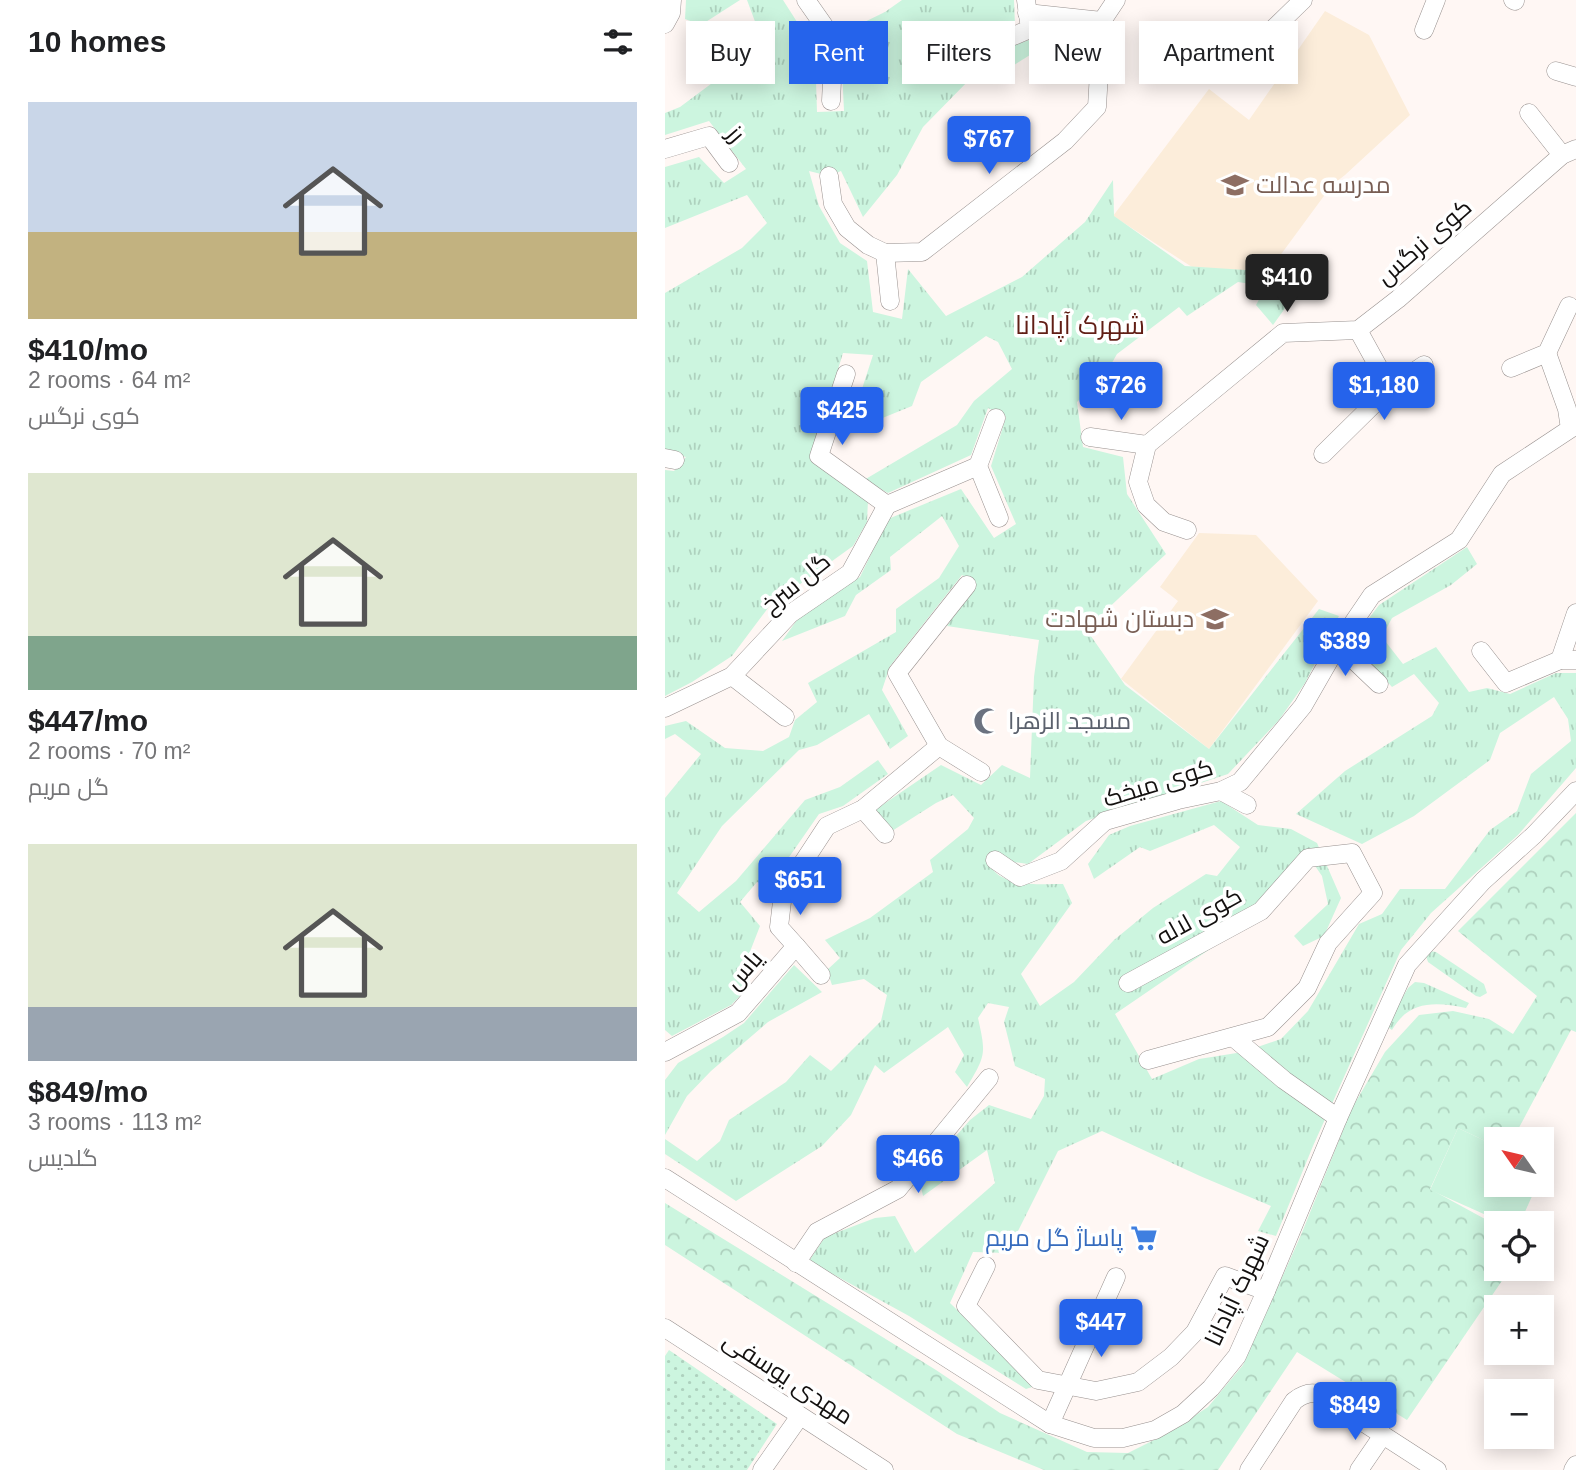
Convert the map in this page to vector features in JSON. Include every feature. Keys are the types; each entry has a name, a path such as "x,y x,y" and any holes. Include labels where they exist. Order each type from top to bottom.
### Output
{"street":[{"path":"665,24 671,13 672,0"},
{"path":"806,0 834,40 831,101"},
{"path":"1015,35 1030,29 1027,6 1102,21 1115,0"},
{"path":"1281,21 1303,0"},
{"path":"1424,30 1436,0"},
{"path":"1556,71 1576,76"},
{"path":"829,176 833,204 847,228 868,245 885,253 922,252 1065,141 1097,107 1098,84"},
{"path":"1529,113 1569,152"},
{"name":"رز","path":"665,149 709,136 729,163"},
{"name":"کوی نرگس","path":"1358,330 1569,152"},
{"path":"885,253 890,301"},
{"path":"1511,368 1547,353 1569,306"},
{"path":"1187,530 1164,522 1146,505 1137,482 1147,445 1283,333 1358,330 1390,388"},
{"name":"کوی میخک","path":"995,860 1020,877 1061,861 1105,821 1178,800 1221,792 1240,782 1295,717 1372,595 1459,540 1502,474 1573,429 1547,353"},
{"path":"1323,454 1390,388 1424,365"},
{"path":"846,374 819,456 887,505 978,466"},
{"path":"996,418 978,466 999,518"},
{"path":"1090,437 1147,445"},
{"name":"گل سرخ","path":"665,708 732,676 790,614 850,573 887,505"},
{"path":"967,585 897,673 939,747 981,772"},
{"path":"1481,651 1506,683 1568,660 1576,613"},
{"path":"1338,645 1379,684"},
{"path":"732,676 785,717"},
{"name":"یاس","path":"665,1052 738,1013 796,946 779,927 783,894 827,826 863,809 939,747"},
{"name":"شهرک آپادانا","path":"665,1178 1050,1424 1094,1438 1123,1438 1156,1430 1183,1414 1211,1388 1237,1356 1338,1118 1407,965 1483,881 1534,835 1576,791"},
{"path":"1221,792 1247,806"},
{"path":"863,809 885,834"},
{"name":"کوی لاله","path":"1128,983 1261,911 1308,858 1352,853 1373,892 1328,943 1307,988 1268,1027 1148,1060"},
{"path":"796,946 821,975"},
{"path":"1233,1037 1284,1080 1338,1118"},
{"path":"796,1263 817,1232 898,1189 989,1079"},
{"path":"986,1266 966,1306 1038,1380 1096,1391 1138,1382 1171,1357 1195,1332 1225,1276 1266,1291"},
{"path":"1050,1424 1117,1277"},
{"name":"مهدی یوسفی","path":"665,1328 884,1470"},
{"path":"1249,1470 1294,1401 1304,1394 1324,1397 1437,1470"},
{"path":"762,1470 800,1416"},
{"path":"1359,1470 1383,1434"},
{"path":"1573,1470 1576,1465"}],"shaded area":[{"path":"1325,11 1369,35 1410,115 1332,185 1268,272 1192,267 1113,216 1209,89 1249,120 1274,84 1298,84 1298,50"},
{"path":"1199,533 1256,535 1318,601 1209,749 1121,679 1178,601 1160,587"}],"green space":[{"path":"686,0 740,0 707,21 685,19"},
{"path":"747,0 783,0 796,21 789,21 789,84 816,84 817,112 844,111 843,84 888,84 888,21 867,21 902,0 1014,0 1015,21 902,21 902,84 965,84 923,127 897,175 863,217 841,171 829,176 809,171 819,206 840,243 867,261 873,312 902,319 908,269 946,316 1022,277 1085,222 1113,180 1114,216 1185,266 1284,275 1296,293 1273,325 1256,305 1262,294 1251,284 1238,282 1187,316 1179,307 1117,354 1105,375 1077,402 1083,447 1123,457 1127,494 1166,554 1086,629 1125,685 1209,749 1319,609 1339,616 1305,683 1279,720 1228,774 1086,821 1028,864 1006,861 987,854 990,865 1006,879 1029,884 1063,884 1072,903 1021,974 1040,1006 1074,982 1114,940 1153,908 1206,874 1217,876 1240,847 1214,825 1150,851 1140,847 1094,879 1088,864 1109,835 1130,826 1221,801 1258,825 1291,829 1317,843 1341,898 1324,936 1303,946 1294,936 1328,904 1322,876 1313,863 1255,922 1213,947 1115,1014 1152,1079 1199,1059 1243,1052 1281,1039 1308,1011 1359,924 1382,914 1400,889 1445,889 1490,830 1517,811 1531,774 1571,741 1568,719 1554,697 1500,733 1490,760 1414,816 1362,844 1296,814 1345,771 1432,716 1439,703 1414,674 1392,687 1351,642 1379,605 1467,547 1477,564 1451,585 1392,618 1382,637 1403,664 1436,647 1469,692 1487,688 1510,694 1556,673 1576,673 1576,768 1518,835 1431,913 1401,950 1313,1146 1276,1236 1258,1231 1271,1206 1102,1131 1058,1151 1007,1253 973,1252 950,1303 1035,1386 1026,1389 909,1316 809,1261 825,1237 875,1218 895,1216 915,1253 995,1183 987,1150 923,1196 919,1178 970,1120 989,1105 1031,1119 1044,1096 1045,1079 1015,1066 1004,1022 1009,1007 988,1003 978,1018 983,1054 967,1087 955,1072 964,1055 948,1027 884,1073 875,1065 851,1115 822,1146 736,1201 665,1154 665,1139 697,1161 720,1141 729,1120 786,1082 810,1055 831,1071 881,1021 887,995 864,979 832,985 827,970 840,958 825,940 870,918 933,872 930,860 968,829 974,818 953,795 892,831 875,810 941,765 981,785 1002,765 1030,778 1034,677 1039,640 947,626 976,583 962,575 890,666 882,690 908,736 890,749 869,714 817,745 799,750 722,826 677,893 699,912 736,881 805,800 840,787 878,760 888,774 843,806 819,814 769,886 757,882 740,902 760,926 744,967 746,990 731,1005 672,1036 665,1030 665,798 701,754 675,734 665,739 665,726 686,721 725,748 763,751 789,737 795,720 817,702 808,683 896,632 896,609 939,578 959,546 942,516 890,557 891,570 856,595 845,616 782,641 802,613 860,577 888,519 961,489 994,538 1016,524 991,466 1006,417 988,408 971,455 888,493 864,480 957,425 974,401 1012,369 998,342 986,336 921,382 912,406 848,432 873,355 843,353 811,457 868,500 867,522 853,546 796,587 780,592 732,656 665,696 665,470 674,471 686,457 665,452 665,293 742,248 767,223 747,195 665,228 665,167 699,157 724,183 746,169 709,121 665,135 665,113 680,107 711,84 775,84 775,21 755,21"},
{"path":"1029,40 1029,56 1015,64 1015,45"},
{"path":"1576,813 1576,1032 1571,1030 1519,1127 1484,1127 1484,1140 1458,1128 1430,1189 1484,1218 1484,1281 1502,1281 1492,1295 1484,1295 1484,1307 1407,1420 1297,1352 1218,1470 1044,1470 957,1434 665,1245 665,1203 936,1370 1000,1413 1087,1452 1128,1453 1168,1433 1208,1407 1243,1365 1301,1235 1352,1108 1385,1052 1419,1015 1453,1011 1489,1019 1513,1034 1537,996 1458,931"},
{"path":"1430,951 1436,952 1484,984 1487,993 1476,996 1428,962 1426,956"},
{"path":"794,965 822,992 768,1022 711,1071 687,1096 665,1135 665,1080 678,1063 744,1023"},
{"path":"1415,982 1424,983 1469,1003 1466,1008 1434,1004 1415,1008 1399,1020 1392,1030 1386,1026 1408,988"},
{"path":"1458,1128 1484,1140 1484,1197 1532,1197 1525,1211 1484,1211 1484,1214 1430,1190"},
{"path":"669,1350 777,1424 747,1470 665,1470 665,1356"}],"place":[{"name":"مدرسه عدالت","path":"1235,185"},
{"name":"دبستان شهادت","path":"1215,619"},
{"name":"مسجد الزهرا","path":"987,721"},
{"name":"پاساژ گل مریم","path":"1144,1238"}],"district":[{"name":"شهرک آپادانا","path":"1080,325"}]}
